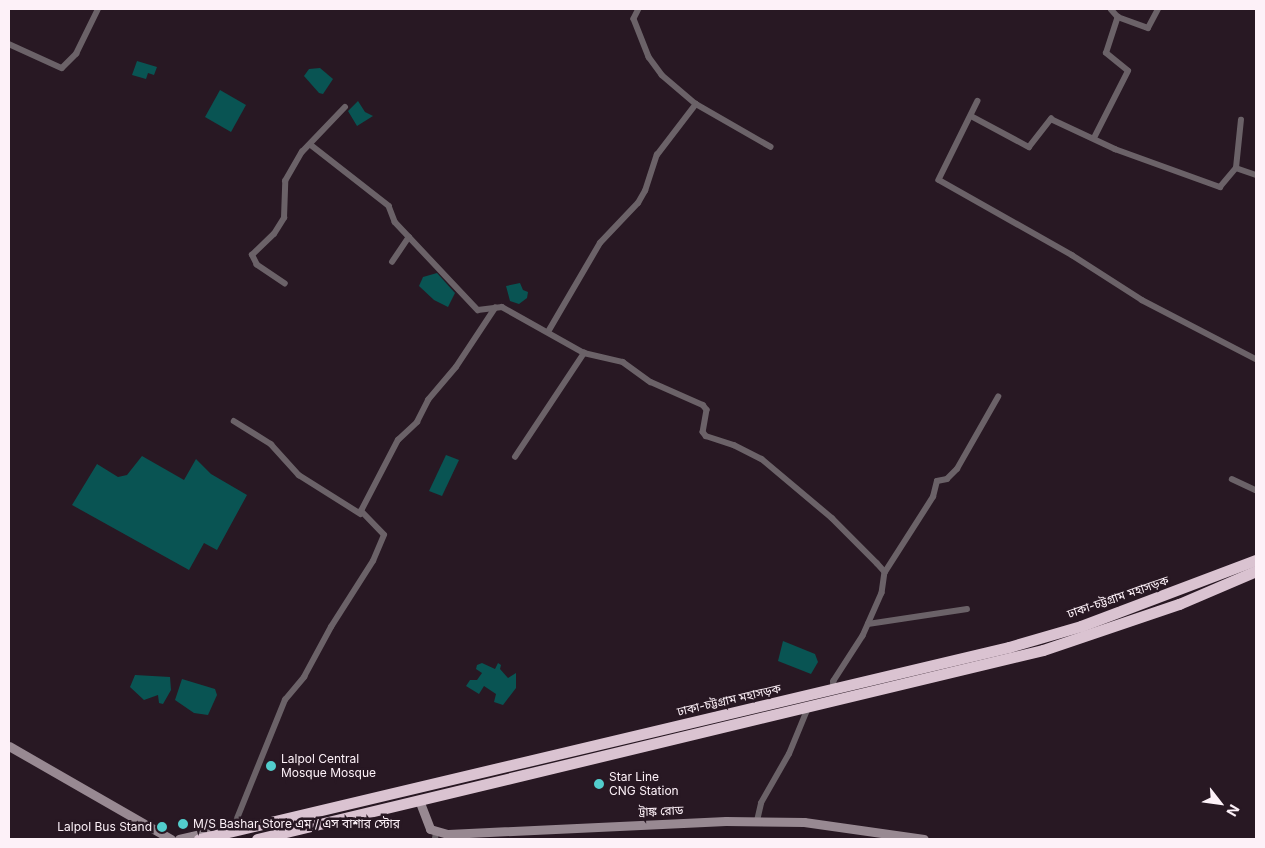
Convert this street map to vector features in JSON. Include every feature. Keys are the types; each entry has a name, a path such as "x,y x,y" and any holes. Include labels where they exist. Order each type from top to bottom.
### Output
{"highway":[{"name":"ঢাকা-চট্টগ্রাম মহাসড়ক","path":"257,839 293,824 383,795 1037,640 1187,588 1256,560"},
{"name":"ঢাকা-চট্টগ্রাম মহাসড়ক","path":"199,839 293,824 419,800 1043,650 1178,604 1256,571"},
{"path":"508,766 505,774 512,778"},
{"path":"488,770 496,776 490,783"},
{"path":"383,795 385,807"}],"main road":[{"path":"9,746 158,835 171,839"},
{"name":"ট্রাঙ্ক রোড","path":"419,800 430,828 435,835 556,827 757,821 860,828 924,839"},
{"path":"179,839 234,826 280,818 293,824 275,839"}],"street":[{"path":"9,44 62,68 76,54 98,9"},
{"path":"639,9 634,20 649,57 662,75 696,104 771,147"},
{"path":"1111,9 1118,17 1148,28 1158,9"},
{"path":"1094,138 1128,71 1106,53 1118,17"},
{"path":"978,101 939,180 1072,255 1142,300 1256,358"},
{"path":"548,332 600,243 638,203 645,191 657,155 696,104"},
{"path":"285,284 257,266 252,256 274,234 284,218 285,181 302,152 345,107"},
{"path":"971,116 1030,147 1051,119 1115,149 1220,187 1236,168 1241,120"},
{"path":"311,144 389,206 395,222 478,310 502,307 584,353 623,362 651,382 703,405 707,410 703,432 706,436 734,444 762,459 832,518 885,572"},
{"path":"1236,168 1256,176"},
{"path":"392,262 409,237"},
{"path":"361,514 398,440 417,422 428,400 456,367 495,308"},
{"path":"515,457 584,353"},
{"path":"833,689 834,681 868,624 882,593 885,572 933,497 938,481 947,479 957,469 998,397"},
{"path":"234,421 271,444 299,475 361,514 384,535 373,561 330,627 304,677 285,700 234,826"},
{"path":"1232,479 1256,490"},
{"path":"868,624 967,609"},
{"path":"757,821 762,802 793,746 808,708"}],"shaded area":[{"path":"137,61 157,67 154,75 148,73 146,79 132,75"},
{"path":"320,68 333,79 323,94 319,93 304,76 309,69"},
{"path":"220,90 246,105 231,132 205,117"},
{"path":"358,101 365,112 373,116 357,126 348,111"},
{"path":"437,273 455,293 448,307 434,300 419,286 423,277"},
{"path":"520,283 523,290 528,292 527,298 519,304 510,301 506,286"},
{"path":"446,455 459,460 442,496 429,491"},
{"path":"142,456 184,480 196,459 211,474 247,495 217,550 204,543 189,570 72,505 97,464 118,477 127,475"},
{"path":"783,641 815,654 818,662 811,674 778,661"},
{"path":"482,663 495,669 498,663 501,665 500,669 508,678 516,673 516,688 503,705 494,702 496,694 484,686 479,694 466,686 470,680 477,680 482,673 476,669 477,665"},
{"path":"135,675 170,677 171,690 163,704 159,703 158,695 144,700 130,687"},
{"path":"182,679 215,689 217,695 208,715 194,713 175,700"}],"place":[{"name":"Lalpol Central Mosque Mosque","path":"271,766"},
{"name":"Star Line CNG Station","path":"599,784"},
{"name":"M/S Bashar Store এম / এস বাশার স্টোর","path":"183,824"},
{"name":"Lalpol Bus Stand","path":"162,827"}]}
